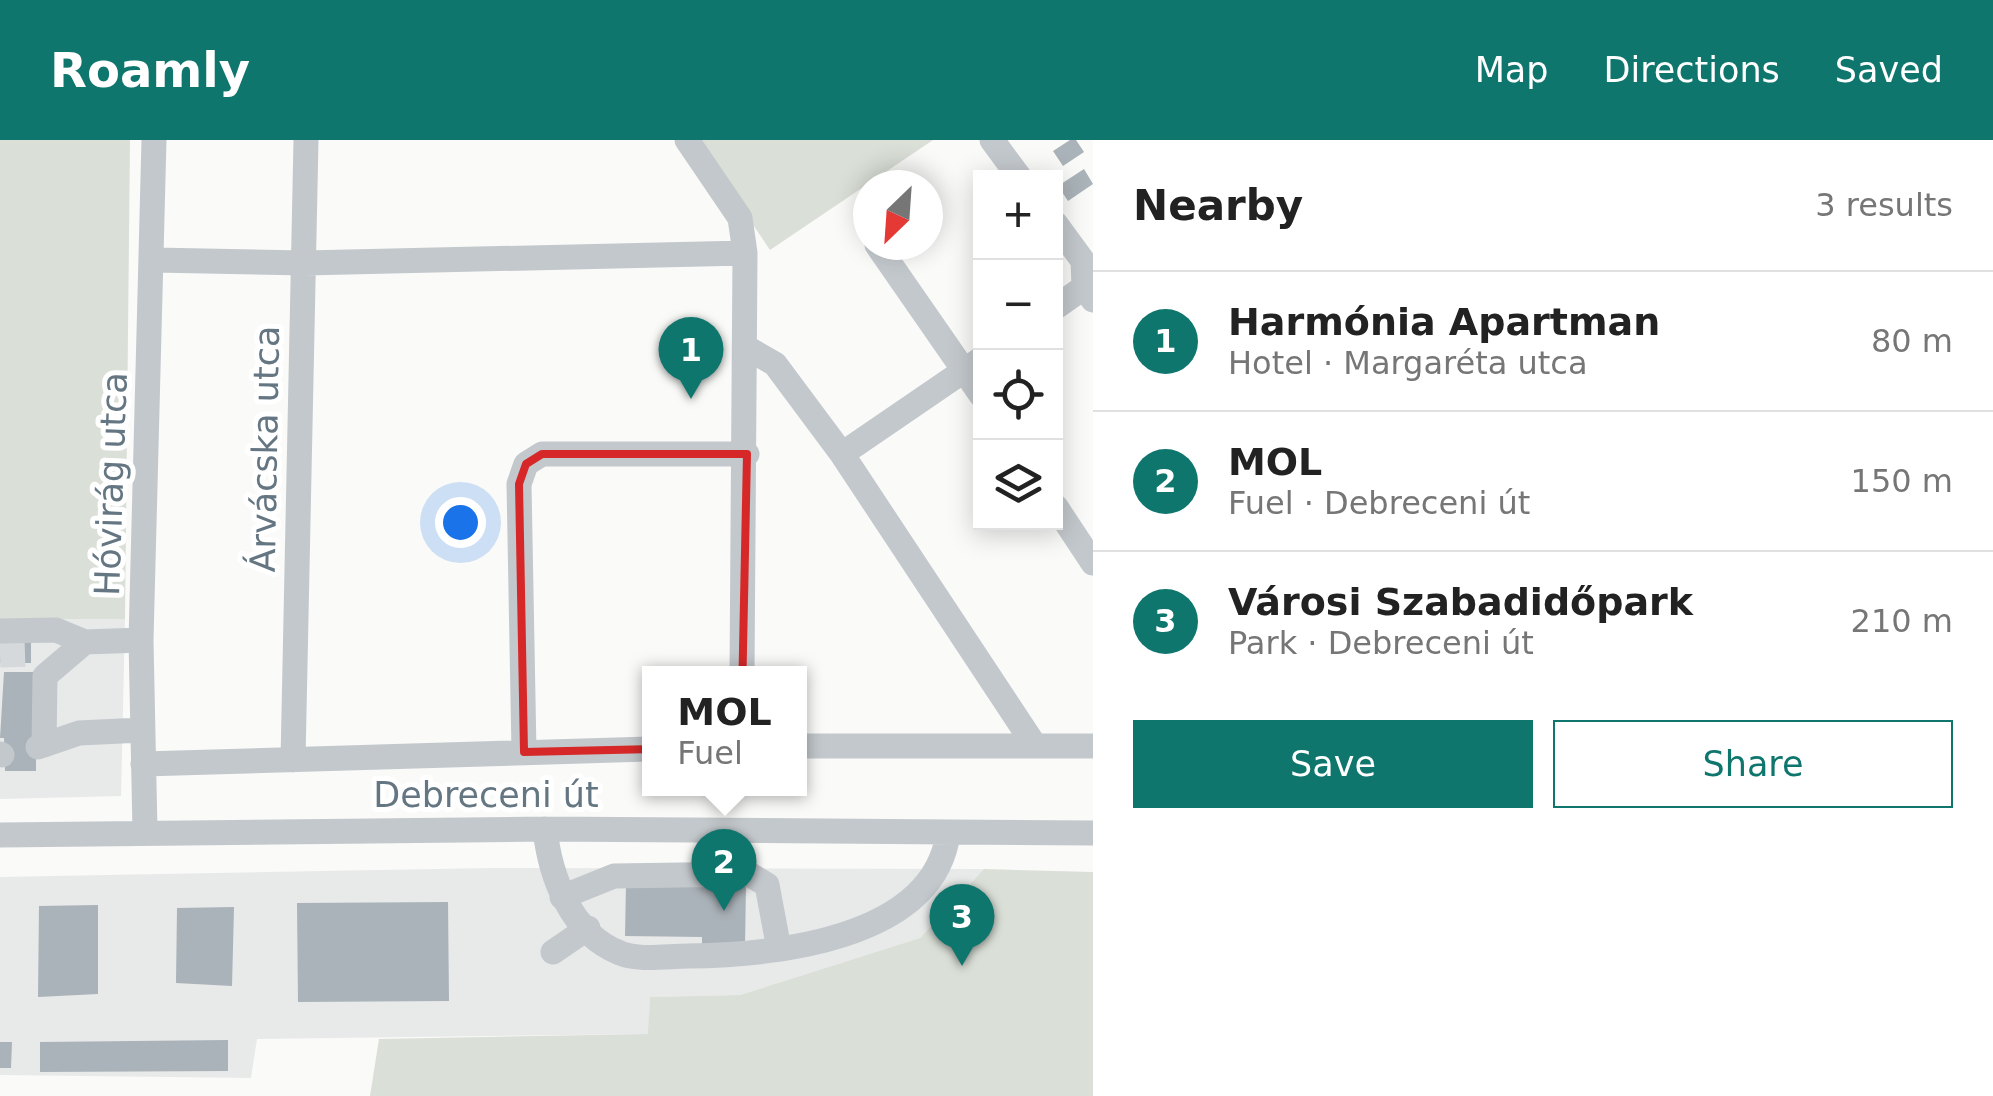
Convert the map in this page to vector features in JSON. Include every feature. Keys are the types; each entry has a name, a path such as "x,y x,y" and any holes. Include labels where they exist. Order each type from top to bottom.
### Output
{"street":[{"name":"Hóvirág utca","path":"146,831 141,640 154,260 154,140"},
{"name":"Árvácska utca","path":"293,760 306,140"},
{"path":"687,140 740,218 745,254 747,454 742,666"},
{"path":"992,140 1014,170"},
{"path":"1063,234 1083,261 1090,289 1063,302"},
{"path":"154,260 304,263 745,254"},
{"path":"842,454 972,365 889,260"},
{"path":"747,348 774,364 842,454 1035,746"},
{"path":"524,752 520,484 526,464 542,454 747,454"},
{"path":"1063,518 1093,563"},
{"path":"0,630 56,630 85,642 141,640"},
{"path":"85,642 45,676 41,746 98,730 142,730"},
{"path":"31,654 57,667"},
{"path":"807,746 1093,746"},
{"path":"143,764 642,749"},
{"path":"544,829 549,870 562,897 611,949 636,957 729,956 857,931 893,913 944,859 948,834"},
{"name":"Debreceni út","path":"0,835 544,829 1093,833"},
{"path":"562,897 614,876 749,874 767,885 779,949"},
{"path":"553,952 588,928"}],"highlighted area":[{"path":"542,454 747,454 741,747 524,752 519,484 526,464"}],"shaded area":[{"path":"0,140 130,140 125,619 0,619"},
{"path":"696,140 933,140 889,170 853,170 853,194 770,250"},
{"path":"0,619 125,619 121,796 0,799"},
{"path":"492,868 984,869 920,938 740,995 650,997 649,1034 257,1039 251,1078 0,1075 0,877"},
{"path":"984,869 1093,872 1093,1096 370,1096 379,1039 648,1034 650,997 740,995 920,938"}],"building":[{"path":"1076,140 1084,152 1063,166 1053,151"},
{"path":"1084,169 1093,184 1068,201 1063,183"},
{"path":"0,641 31,641 31,663 0,663"},
{"path":"4,672 36,672 36,771 5,771 4,738 0,738"},
{"path":"626,883 746,885 745,945 702,944 702,937 625,936"},
{"path":"448,902 449,1001 298,1002 297,903"},
{"path":"98,905 98,994 38,997 39,906"},
{"path":"234,907 232,986 176,983 177,908"},
{"path":"228,1040 228,1071 40,1072 40,1042"},
{"path":"0,1042 12,1042 11,1068 0,1068"}],"tunnel":[{"path":"0,655 31,654"}],"place":[{"name":"Harmónia Apartman","path":"691,399"},
{"name":"MOL","path":"724,911"},
{"name":"Városi Szabadidőpark","path":"962,966"}]}
